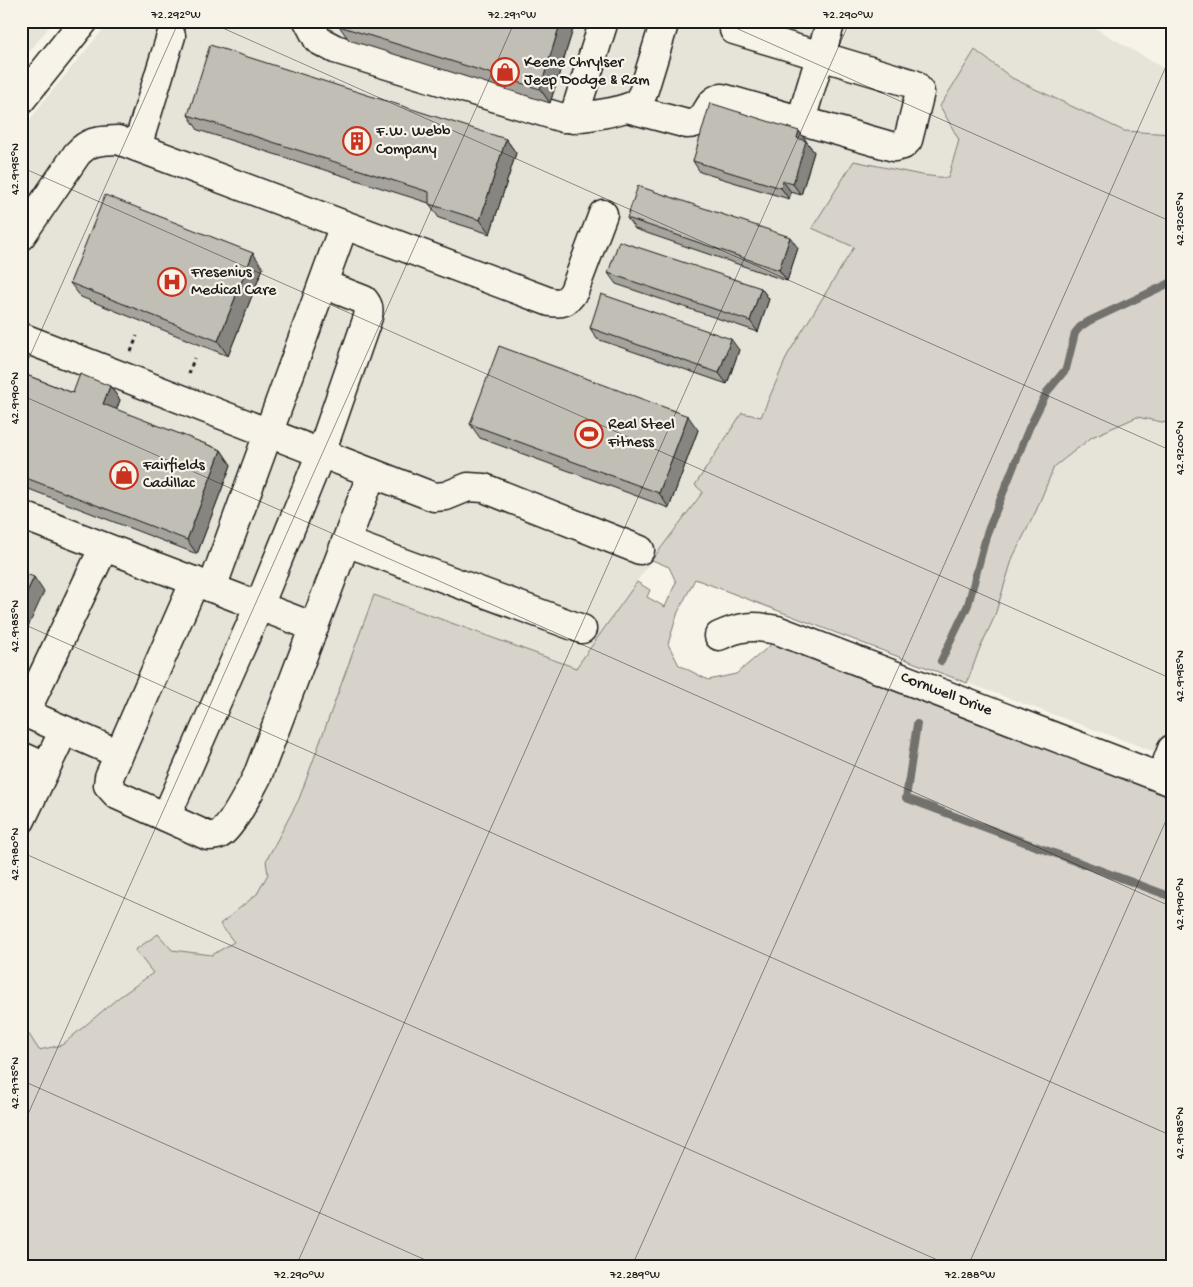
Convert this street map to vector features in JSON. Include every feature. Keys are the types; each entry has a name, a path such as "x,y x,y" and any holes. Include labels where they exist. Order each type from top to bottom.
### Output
{"street":[{"path":"25,86 84,21"},
{"path":"308,21 318,40 334,49 563,118 573,119 627,108 637,103 643,93 665,21"},
{"path":"573,119 604,21"},
{"path":"801,120 831,21"},
{"path":"627,108 694,124 704,117 715,100 722,98 894,147 903,146 908,140 920,92 918,87 908,81 734,30"},
{"path":"137,147 171,36"},
{"path":"21,236 85,145 100,141 118,140 550,302 562,304 574,292 603,214"},
{"path":"344,225 268,433 203,585 109,777 108,785 117,795 208,836 220,834 225,829 257,777 372,473"},
{"path":"166,817 260,606 322,453 369,310 368,304 364,300 323,284"},
{"path":"21,337 434,497 446,496 468,487 484,488 640,550"},
{"path":"21,515 314,627"},
{"path":"346,542 582,629"},
{"path":"104,547 23,712 119,754"},
{"name":"Cornwell Drive","path":"718,636 738,628 758,626 777,630 1166,780"},
{"path":"21,820 64,730"},
{"path":"1166,780 1172,749"},
{"path":"21,756 46,767"}],"shaded area":[{"path":"21,21 54,21 21,62"},
{"path":"110,21 1083,21 1172,73 1172,134 1124,131 1012,78 975,51 940,106 959,140 948,178 921,175 854,247 788,354 761,417 696,485 703,492 652,560 576,668 374,595 299,799 266,861 268,874 257,894 231,914 234,942 212,955 172,950 157,934 153,973 118,998 62,1045 39,1050 21,1022 21,959 28,954 21,950 21,132 43,102"},
{"path":"975,50 1012,78 1124,131 1172,134 1172,424 1137,417 1092,437 1054,467 1036,511 1013,557 994,618 979,650 967,683 695,579 678,612 668,644 679,665 708,680 736,674 773,643 989,726 1172,793 1172,1266 21,1266 21,1022 39,1050 62,1045 118,998 153,973 135,950 158,934 172,950 212,955 234,942 220,924 257,894 268,874 266,861 299,799 374,595 576,668 637,582 650,590 647,597 665,607 676,582 669,567 652,560 703,492 695,485 742,413 761,417 788,354 854,247 812,228 854,161 921,175 948,178 959,140 940,106"},
{"path":"1137,417 1172,424 1172,758 967,683 979,650 994,618 1013,557 1036,511 1054,467 1092,437"}],"building":[{"name":"Keene Chrylser Jeep Dodge & Ram","path":"340,21 561,21 540,89 339,26"},
{"name":"F.W. Webb Company","path":"210,45 506,139 480,220 429,204 429,192 188,115"},
{"path":"710,103 799,131 797,138 806,141 793,184 783,181 781,188 693,161"},
{"path":"638,186 790,237 779,270 627,218"},
{"name":"Fresenius Medical Care","path":"105,195 253,253 218,341 70,283"},
{"path":"619,241 761,288 750,321 608,273"},
{"path":"601,294 731,339 719,373 590,328"},
{"name":"Real Steel Fitness","path":"499,346 688,416 659,493 470,424"},
{"name":"Fairfields Cadillac","path":"21,373 73,393 80,374 110,386 103,404 221,450 187,540 21,476"},
{"path":"21,572 34,577 21,605"}],"waterway":[{"path":"941,661 968,605 987,533 1029,428 1047,392 1066,369 1075,333 1089,321 1172,282"},
{"path":"917,724 906,798 1172,897"}],"place":[{"name":"Keene Chrylser Jeep Dodge & Ram","path":"505,72"},
{"name":"F.W. Webb Company","path":"357,141"},
{"name":"Fresenius Medical Care","path":"172,282"},
{"name":"Real Steel Fitness","path":"589,434"},
{"name":"Fairfields Cadillac","path":"124,475"}]}
